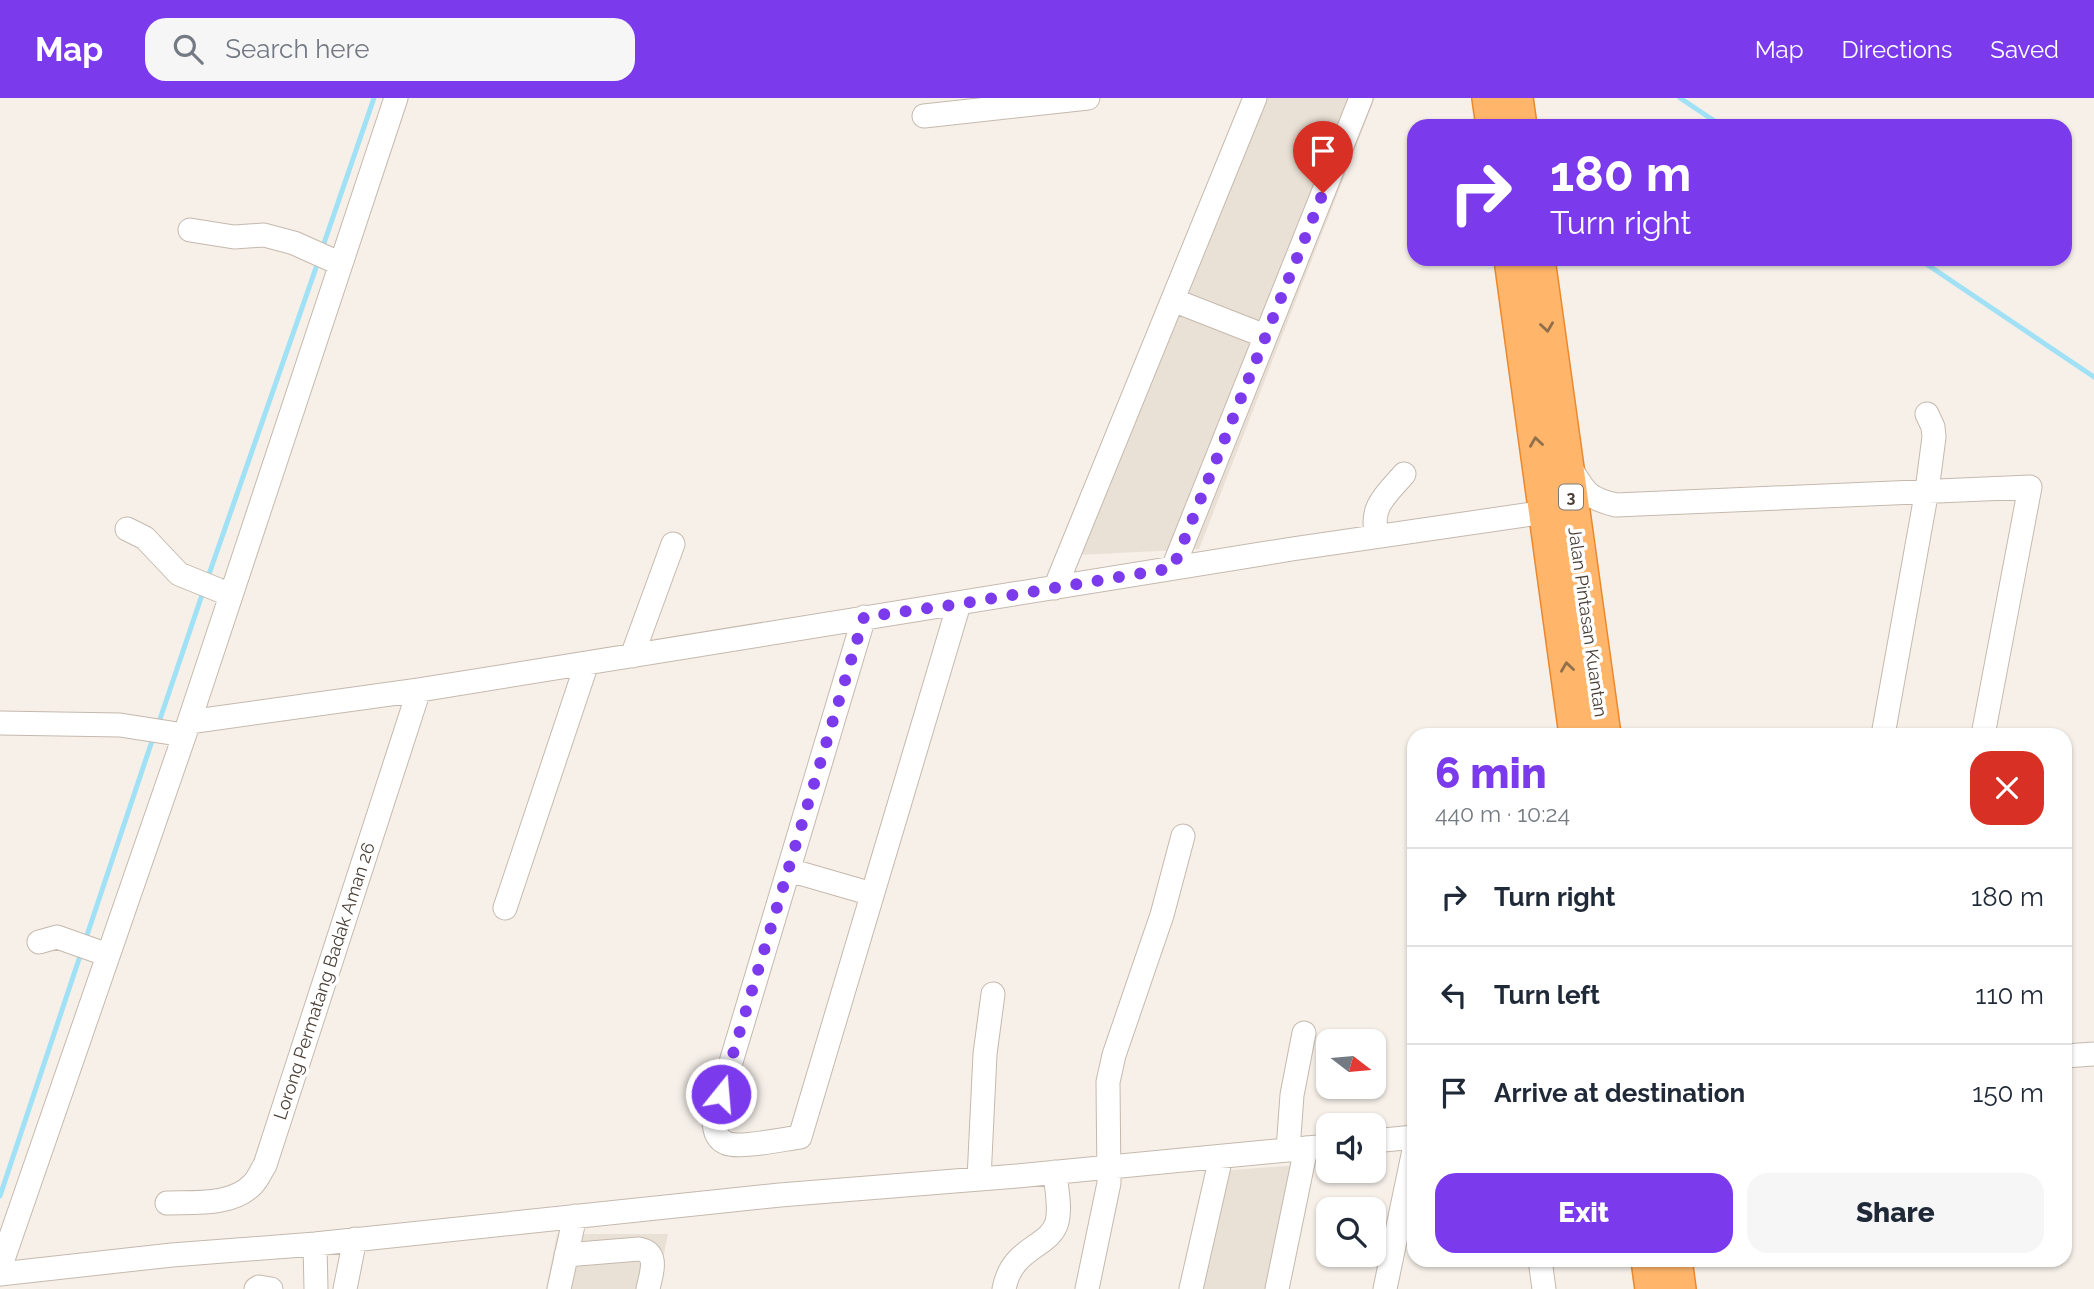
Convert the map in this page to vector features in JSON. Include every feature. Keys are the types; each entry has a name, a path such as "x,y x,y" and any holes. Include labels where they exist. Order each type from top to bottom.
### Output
{"highway":[{"path":"1489,98 1492,119"},
{"path":"1516,98 1519,119"},
{"name":"Jalan Pintasan Kuantan","path":"1512,266 1575,728"},
{"name":"Jalan Pintasan Kuantan","path":"1539,266 1603,728"},
{"path":"1649,1267 1652,1289"},
{"path":"1676,1267 1679,1289"}],"street":[{"path":"0,1268 90,948 170,729 213,589 341,264 396,98"},
{"path":"924,116 1088,98"},
{"path":"1055,588 1255,98"},
{"path":"1173,568 1361,98"},
{"path":"190,230 234,237 264,235 294,243 341,264"},
{"path":"1173,300 1265,337"},
{"path":"1884,728 1927,490 1934,437 1927,414"},
{"path":"1565,458 1586,492 1595,500 1616,505 2030,487 1984,728"},
{"path":"1377,536 1374,523 1378,506 1404,474"},
{"path":"1579,556 1591,521 1598,513 1616,505"},
{"path":"0,723 120,725 170,729 1173,568 1546,512"},
{"path":"127,529 145,538 179,574 213,589"},
{"path":"632,656 673,544"},
{"path":"864,617 714,1119 714,1129 718,1137 726,1143 736,1145 800,1137 959,604"},
{"path":"505,908 587,663"},
{"name":"Lorong Permatang Badak Aman 26","path":"167,1203 238,1196 254,1184 265,1165 419,690"},
{"path":"1087,1289 1109,1183 1108,1082 1114,1055 1162,915 1183,836"},
{"path":"789,870 873,894"},
{"path":"39,942 57,937 90,948"},
{"path":"979,1179 985,1054 993,994"},
{"path":"1276,1289 1300,1143 1292,1095 1304,1033"},
{"path":"2072,1056 2094,1054"},
{"path":"1386,1140 1407,1138"},
{"path":"0,1274 780,1195 1221,1157 1300,1143"},
{"path":"1191,1289 1221,1157"},
{"path":"1004,1289 1009,1270 1016,1261 1054,1229 1058,1213 1055,1172"},
{"path":"1385,1289 1407,1193"},
{"path":"559,1289 575,1216"},
{"path":"345,1289 355,1239"},
{"path":"315,1244 316,1289"},
{"path":"566,1255 645,1250 652,1258 653,1264 648,1289"},
{"path":"1542,1267 1544,1289"},
{"path":"256,1289 271,1289"}],"shaded area":[{"path":"1252,98 1375,98 1199,549 1056,556"},
{"path":"1313,1164 1286,1289 1181,1289 1207,1172"},
{"path":"557,1234 668,1234 657,1289 546,1289"}],"waterway":[{"path":"322,249 374,98"},
{"path":"1680,98 1712,119"},
{"path":"207,580 318,262"},
{"path":"1929,266 2094,377"},
{"path":"158,725 204,589"},
{"path":"85,941 154,735"},
{"path":"0,1196 82,950"}],"route":[{"path":"721,1094 864,617 1173,568 1323,193"}]}
